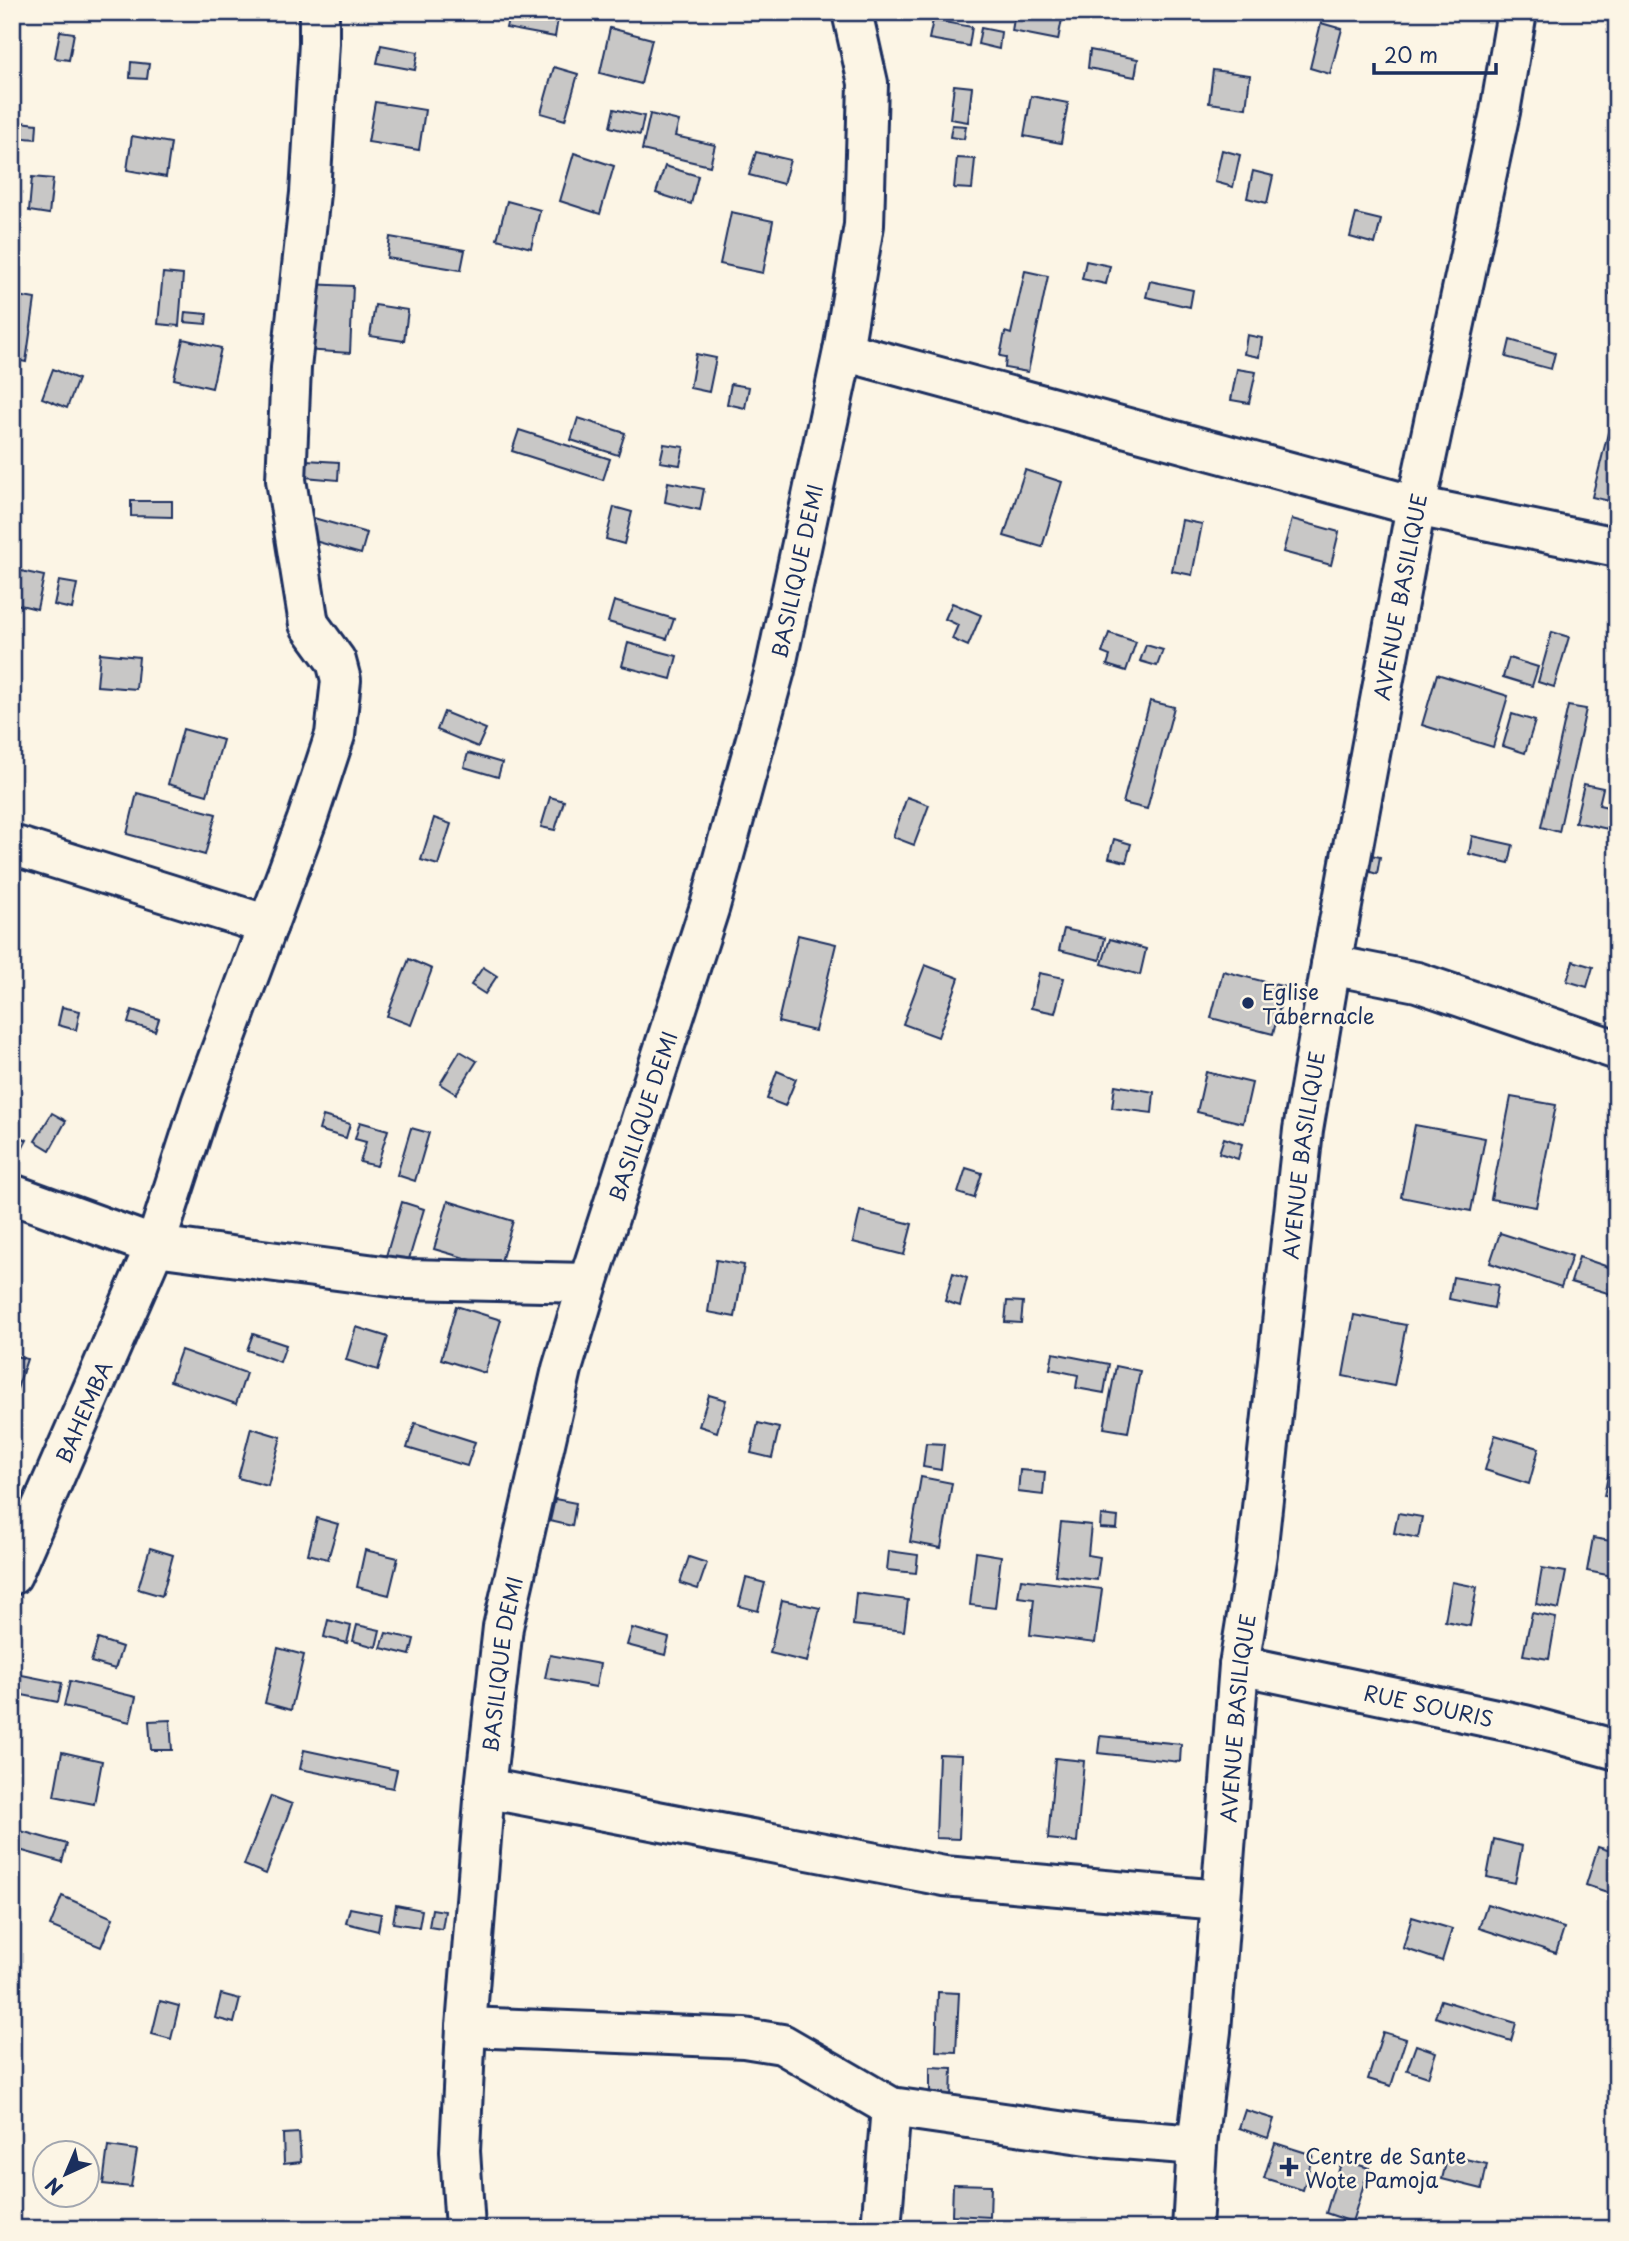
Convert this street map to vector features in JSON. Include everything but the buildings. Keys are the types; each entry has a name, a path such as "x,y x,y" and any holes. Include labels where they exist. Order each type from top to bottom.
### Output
{"street":[{"name":"BAHEMBA","path":"16,1559 155,1247 201,1104 335,735 341,681 336,661 309,624 286,480 290,368 310,192 319,12"},
{"name":"BASILIQUE DEMI","path":"465,2229 460,2151 466,2027 485,1788 503,1627 562,1369 710,906 775,670 843,351 864,225 868,83 852,12"},
{"name":"AVENUE BASILIQUE","path":"1192,2229 1239,1665 1257,1553 1303,1130 1416,506 1500,112 1517,12"},
{"path":"843,351 1416,506 1617,547"},
{"path":"12,845 268,925"},
{"path":"1331,965 1417,982 1617,1050"},
{"path":"12,1194 155,1247 406,1279 588,1283"},
{"name":"RUE SOURIS","path":"1239,1665 1525,1724 1617,1750"},
{"path":"485,1788 944,1876 1220,1900"},
{"path":"466,2027 744,2038 782,2044 891,2107 1109,2138 1197,2145"},
{"path":"881,2229 891,2107"}],"place":[{"name":"Eglise Tabernacle","path":"1248,1003"},
{"name":"Centre de Sante Wote Pamoja","path":"1289,2167"}]}
